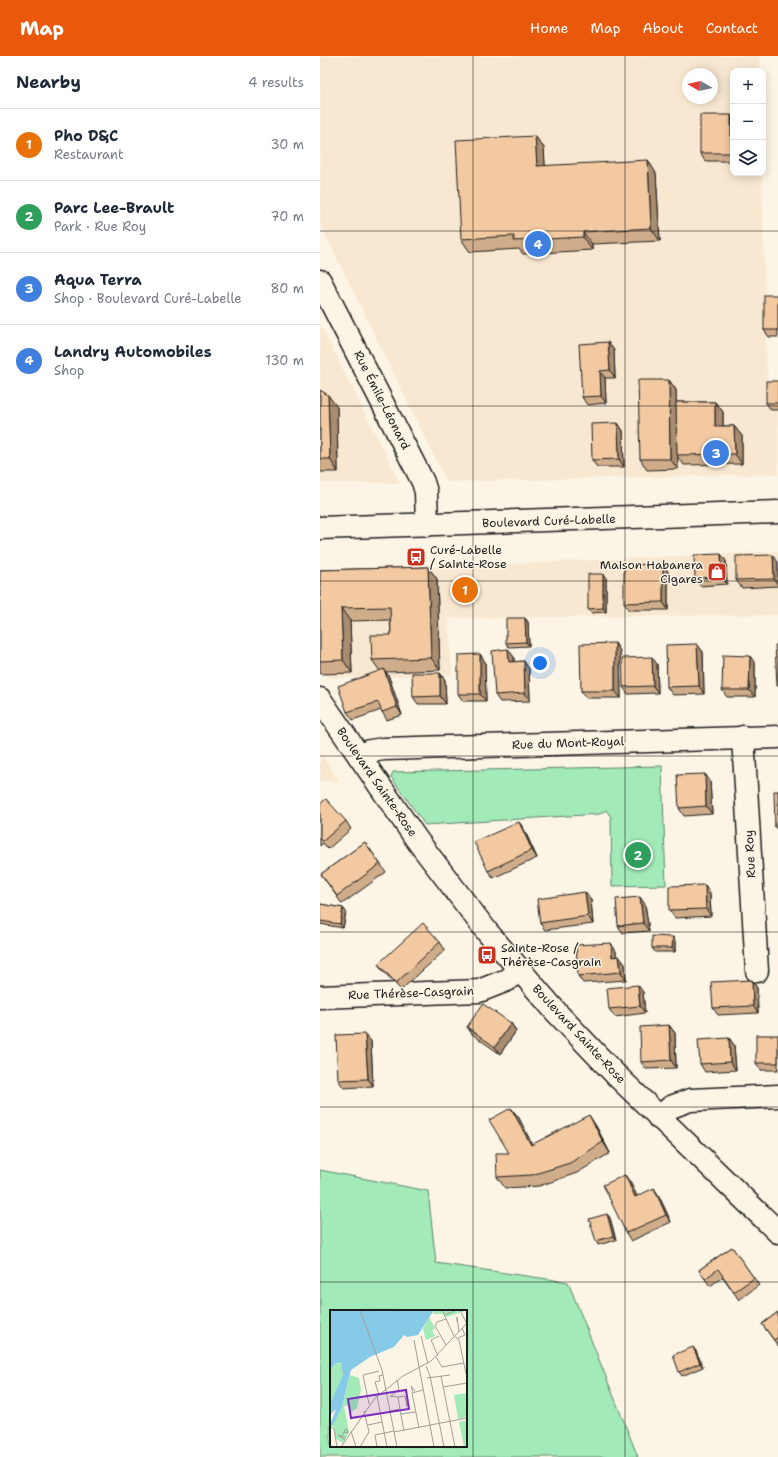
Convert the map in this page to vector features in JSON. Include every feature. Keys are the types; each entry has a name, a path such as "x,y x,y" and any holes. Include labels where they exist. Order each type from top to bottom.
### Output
{"street":[{"name":"Rue Émile-Léonard","path":"320,281 423,482 426,492 427,525"},
{"name":"Boulevard Curé-Labelle","path":"320,528 778,512"},
{"name":"Boulevard Sainte-Rose","path":"320,699 402,820 488,933 573,1030 659,1118 778,1232"},
{"name":"Rue du Mont-Royal","path":"360,757 373,750 389,749 778,736"},
{"name":"Rue Roy","path":"744,738 757,971"},
{"name":"Rue Thérèse-Casgrain","path":"320,997 479,991 501,983 520,969"},
{"path":"659,1118 671,1107 690,1100 778,1096"}],"shaded area":[{"path":"320,56 759,56 760,68 730,68 730,176 762,176 767,381 778,381 778,474 447,482 320,224"},
{"path":"320,324 400,483 320,483"},
{"path":"778,551 778,615 448,618 452,675 328,678 320,668 320,573"},
{"path":"320,752 340,782 320,781"}],"green space":[{"path":"662,766 666,885 612,886 611,817 606,810 600,814 425,825 391,777 393,772"},
{"path":"320,1170 428,1191 436,1263 568,1282 638,1457 320,1457"}],"building":[{"path":"700,115 730,115 730,153 700,153"},
{"path":"535,136 537,166 648,160 651,228 583,232 583,237 514,241 514,236 461,239 456,140"},
{"path":"764,295 778,295 778,330 764,330"},
{"path":"608,342 610,370 600,371 601,396 582,397 579,344"},
{"path":"638,380 669,380 670,459 640,459"},
{"path":"766,381 778,381 778,403 766,403"},
{"path":"320,390 328,395 330,459 320,459"},
{"path":"676,402 715,402 715,426 734,426 735,454 677,455"},
{"path":"618,423 619,459 592,460 591,424"},
{"path":"721,554 722,577 695,578 694,555"},
{"path":"773,555 774,579 736,580 736,556"},
{"path":"624,564 663,565 663,602 624,603"},
{"path":"428,567 431,658 372,660 371,635 391,635 390,607 341,608 343,660 320,661 320,570"},
{"path":"588,574 603,574 603,608 588,609"},
{"path":"506,618 525,618 526,642 506,643"},
{"path":"615,643 615,691 581,691 580,644"},
{"path":"697,644 699,686 667,687 666,645"},
{"path":"775,645 778,645 778,686 777,686"},
{"path":"508,649 509,662 524,661 525,693 495,695 492,651"},
{"path":"480,654 480,694 458,694 458,655"},
{"path":"723,655 750,656 749,690 722,690"},
{"path":"652,657 653,686 623,687 622,658"},
{"path":"384,669 397,707 382,712 378,702 347,712 338,686"},
{"path":"412,673 440,673 440,696 413,697"},
{"path":"705,774 706,806 679,808 677,775"},
{"path":"774,791 778,791 778,827 775,827"},
{"path":"326,799 346,821 323,841 320,838 320,804"},
{"path":"519,822 532,850 488,871 474,842"},
{"path":"365,842 380,864 337,896 321,874"},
{"path":"705,885 706,909 669,910 669,886"},
{"path":"585,892 588,916 540,923 537,899"},
{"path":"640,897 643,923 618,926 616,899"},
{"path":"320,904 343,908 340,924 320,921"},
{"path":"423,923 440,942 396,983 378,964"},
{"path":"652,936 673,937 672,948 652,948"},
{"path":"611,943 612,957 619,956 621,972 578,976 576,945"},
{"path":"752,980 753,1006 713,1008 711,982"},
{"path":"638,985 640,1006 609,1009 607,988"},
{"path":"483,1004 511,1023 495,1047 467,1027"},
{"path":"669,1025 671,1060 641,1062 640,1027"},
{"path":"365,1034 368,1079 338,1080 336,1035"},
{"path":"756,1035 778,1035 778,1063 756,1063"},
{"path":"729,1038 730,1062 700,1064 698,1040"},
{"path":"511,1108 531,1145 589,1115 603,1142 570,1163 532,1175 497,1177 496,1153 509,1153 489,1120"},
{"path":"625,1175 635,1197 654,1188 666,1215 626,1233 603,1185"},
{"path":"607,1214 613,1236 596,1241 589,1219"},
{"path":"732,1247 754,1278 734,1292 718,1269 705,1279 699,1270"},
{"path":"778,1312 778,1337 774,1340 762,1324"},
{"path":"693,1347 700,1363 679,1372 673,1355"}],"place":[{"name":"Landry Automobiles","path":"538,244"},
{"name":"Aqua Terra","path":"716,453"},
{"name":"Curé-Labelle / Sainte-Rose","path":"416,557"},
{"name":"Maison Habanera Cigares","path":"717,572"},
{"name":"Pho D&C","path":"465,590"},
{"name":"Parc Lee-Brault","path":"638,855"},
{"name":"Sainte-Rose / Thérèse-Casgrain","path":"487,955"}]}
